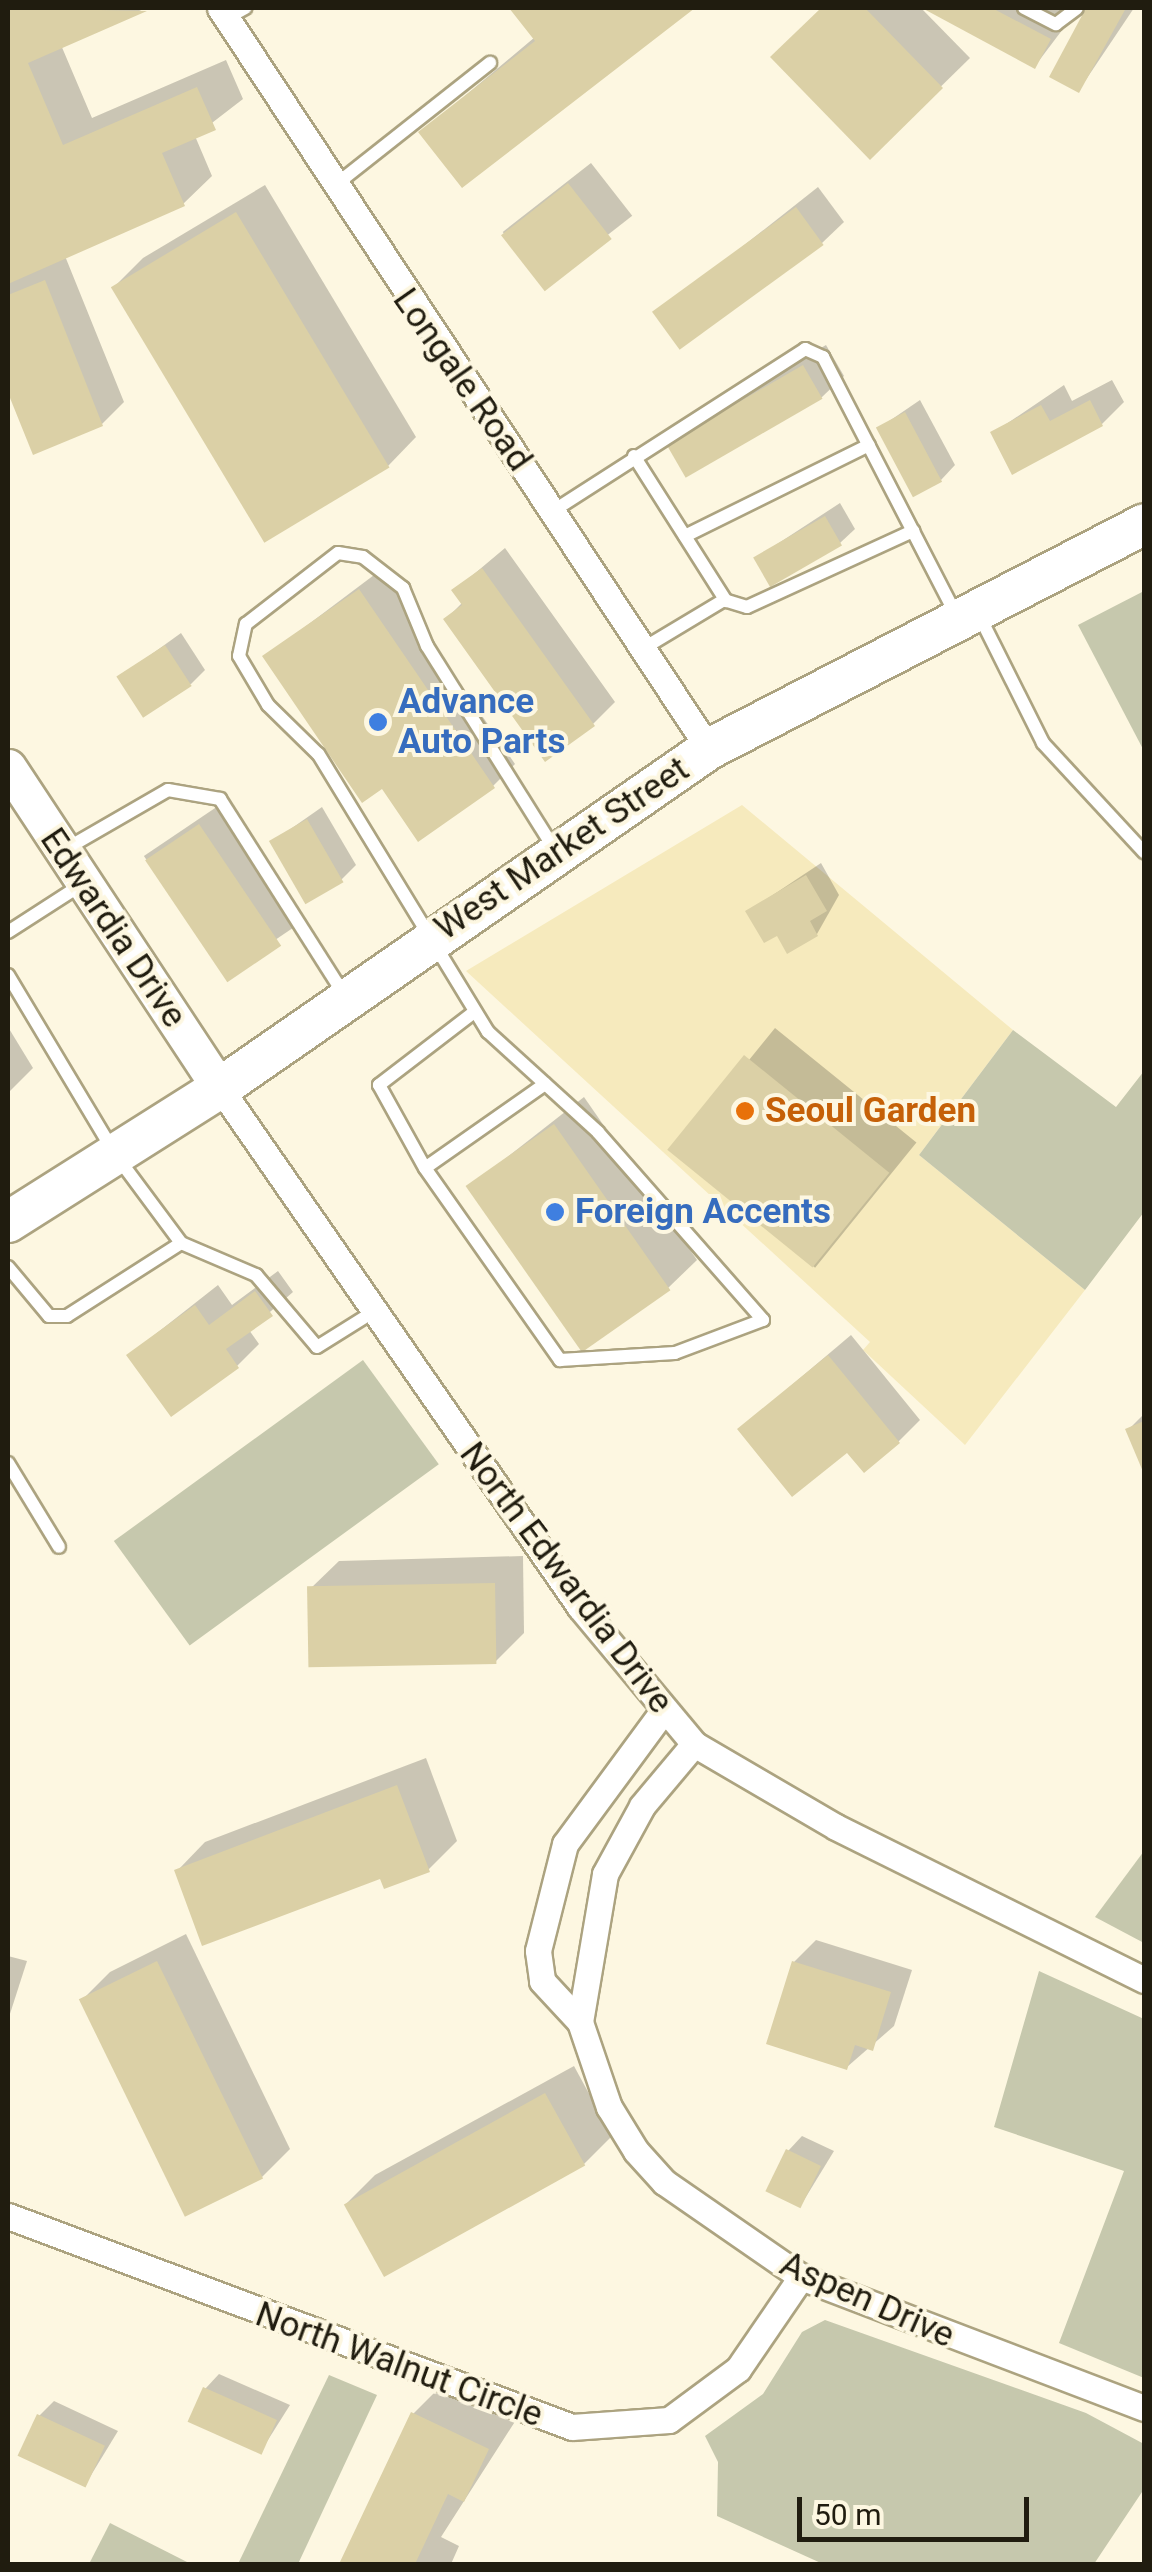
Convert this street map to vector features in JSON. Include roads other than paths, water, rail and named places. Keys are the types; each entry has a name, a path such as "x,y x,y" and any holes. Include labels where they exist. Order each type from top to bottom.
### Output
{"main road":[{"name":"West Market Street","path":"8,1222 220,1088 426,941 708,749 1144,524"},
{"name":"Edwardia Drive","path":"8,767 220,1088"}],"street":[{"name":"Longale Road","path":"231,11 332,188 553,510 708,749"},
{"name":"North Edwardia Drive","path":"220,1088 373,1312 663,1711 694,1744 822,1819 1144,1980"},
{"name":"Aspen Drive","path":"663,1711 585,1809 545,1903 542,1981 580,2022 609,2107 636,2150 664,2182 801,2277 1144,2408"},
{"name":"Aspen Drive","path":"580,2022 605,1874 642,1806 694,1744"},
{"name":"North Walnut Circle","path":"8,2216 572,2427 669,2420 738,2368 801,2277"}],"lane":[{"path":"1024,8 1056,24 1077,8"},
{"path":"332,188 490,63"},
{"path":"553,510 805,348 823,357 913,531 968,615 1043,744 1144,852"},
{"path":"685,536 869,444"},
{"path":"634,456 726,601 747,607 913,531"},
{"path":"474,1012 379,1085 425,1168 560,1360 675,1354 763,1320 474,1012 426,941 318,754 268,704 239,656 246,624 338,553 363,557 403,588 427,646 556,852"},
{"path":"644,648 726,601"},
{"path":"62,852 168,790 220,799 346,998"},
{"path":"8,932 84,883"},
{"path":"8,975 115,1154 181,1242 256,1275 316,1347 373,1312"},
{"path":"425,1168 545,1084"},
{"path":"8,1267 48,1316 67,1316 181,1242"},
{"path":"8,1463 59,1547"}],"place":[{"name":"Advance Auto Parts","path":"378,722"},
{"name":"Seoul Garden","path":"745,1111"},
{"name":"Foreign Accents","path":"555,1212"}]}
